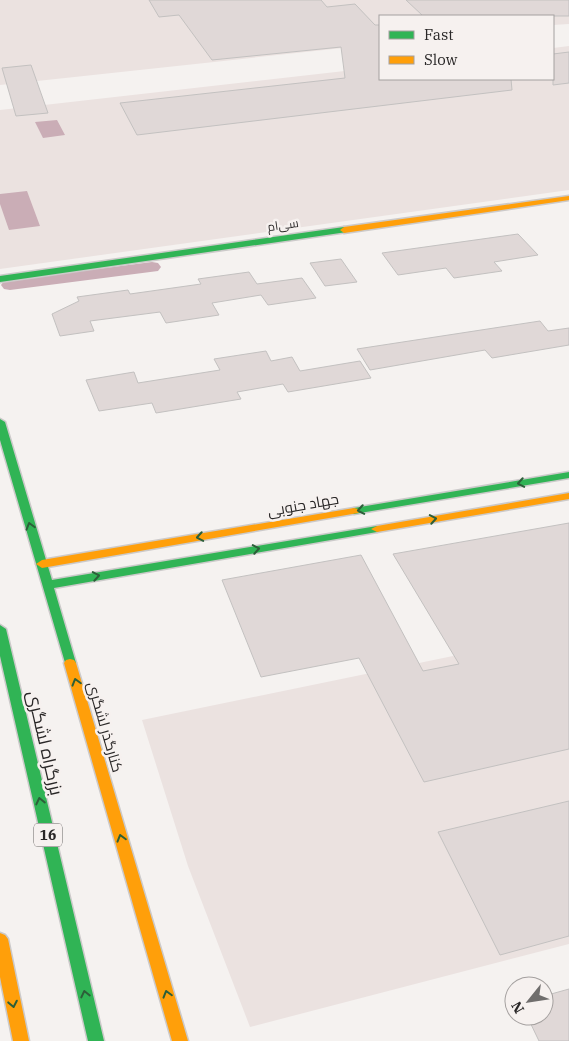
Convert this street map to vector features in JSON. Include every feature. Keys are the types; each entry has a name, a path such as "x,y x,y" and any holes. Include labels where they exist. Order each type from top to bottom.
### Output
{"main road":[{"name":"سی‌ام","path":"0,279 569,198"},
{"name":"کنارگذر لشگری","path":"0,422 180,1041"},
{"name":"جهاد جنوبی","path":"42,564 569,475"},
{"path":"48,585 569,496"},
{"name":"بزرگراه لشگری","path":"0,629 96,1041"},
{"path":"0,939 20,1041"}],"shaded area":[{"path":"0,0 569,0 569,24 554,25 554,15 379,15 379,44 0,85"},
{"path":"569,46 569,190 0,269 0,110 379,67 379,80 554,80 554,48"},
{"path":"57,120 65,135 43,138 35,122"},
{"path":"27,191 40,226 9,230 0,204 0,194"},
{"path":"569,632 569,944 250,1027 188,866 142,720"}],"building":[{"path":"149,0 321,0 327,7 355,4 375,25 379,25 379,80 511,80 512,90 137,135 120,103 345,78 341,47 212,60 179,15 159,17"},
{"path":"406,0 569,0 569,16 422,15"},
{"path":"569,52 569,83 553,85 554,54"},
{"path":"31,65 48,113 16,116 2,68"},
{"path":"518,234 538,255 494,262 502,271 454,278 446,268 398,275 382,253"},
{"path":"341,259 357,282 325,286 310,263"},
{"path":"249,272 257,284 302,278 316,298 268,305 261,295 212,303 219,315 166,323 160,312 90,321 94,331 60,336 52,314 79,301 77,297 128,290 130,294 201,284 198,279"},
{"path":"540,321 548,331 569,328 569,345 492,358 485,350 370,370 357,349"},
{"path":"266,351 271,361 292,357 300,371 360,361 371,378 288,392 283,384 237,392 241,399 156,413 152,403 99,411 86,380 134,372 138,383 220,370 214,359"},
{"path":"569,523 569,749 424,782 359,658 261,677 222,580 361,555 423,671 459,664 393,554"},
{"path":"569,801 569,936 500,955 438,832"},
{"path":"569,989 569,1041 539,1041 532,1026 554,1026 554,993"}],"waterway":[{"path":"10,285 152,267"}],"traffic: fast":[{"path":"0,279 344,230"},
{"path":"0,422 70,663"},
{"path":"354,511 569,475"},
{"path":"47,585 377,529"},
{"path":"0,629 96,1041"}],"traffic: slow":[{"path":"344,230 569,198"},
{"path":"377,529 569,496"},
{"path":"42,564 354,511"},
{"path":"70,663 180,1041"},
{"path":"0,939 21,1041"}]}
